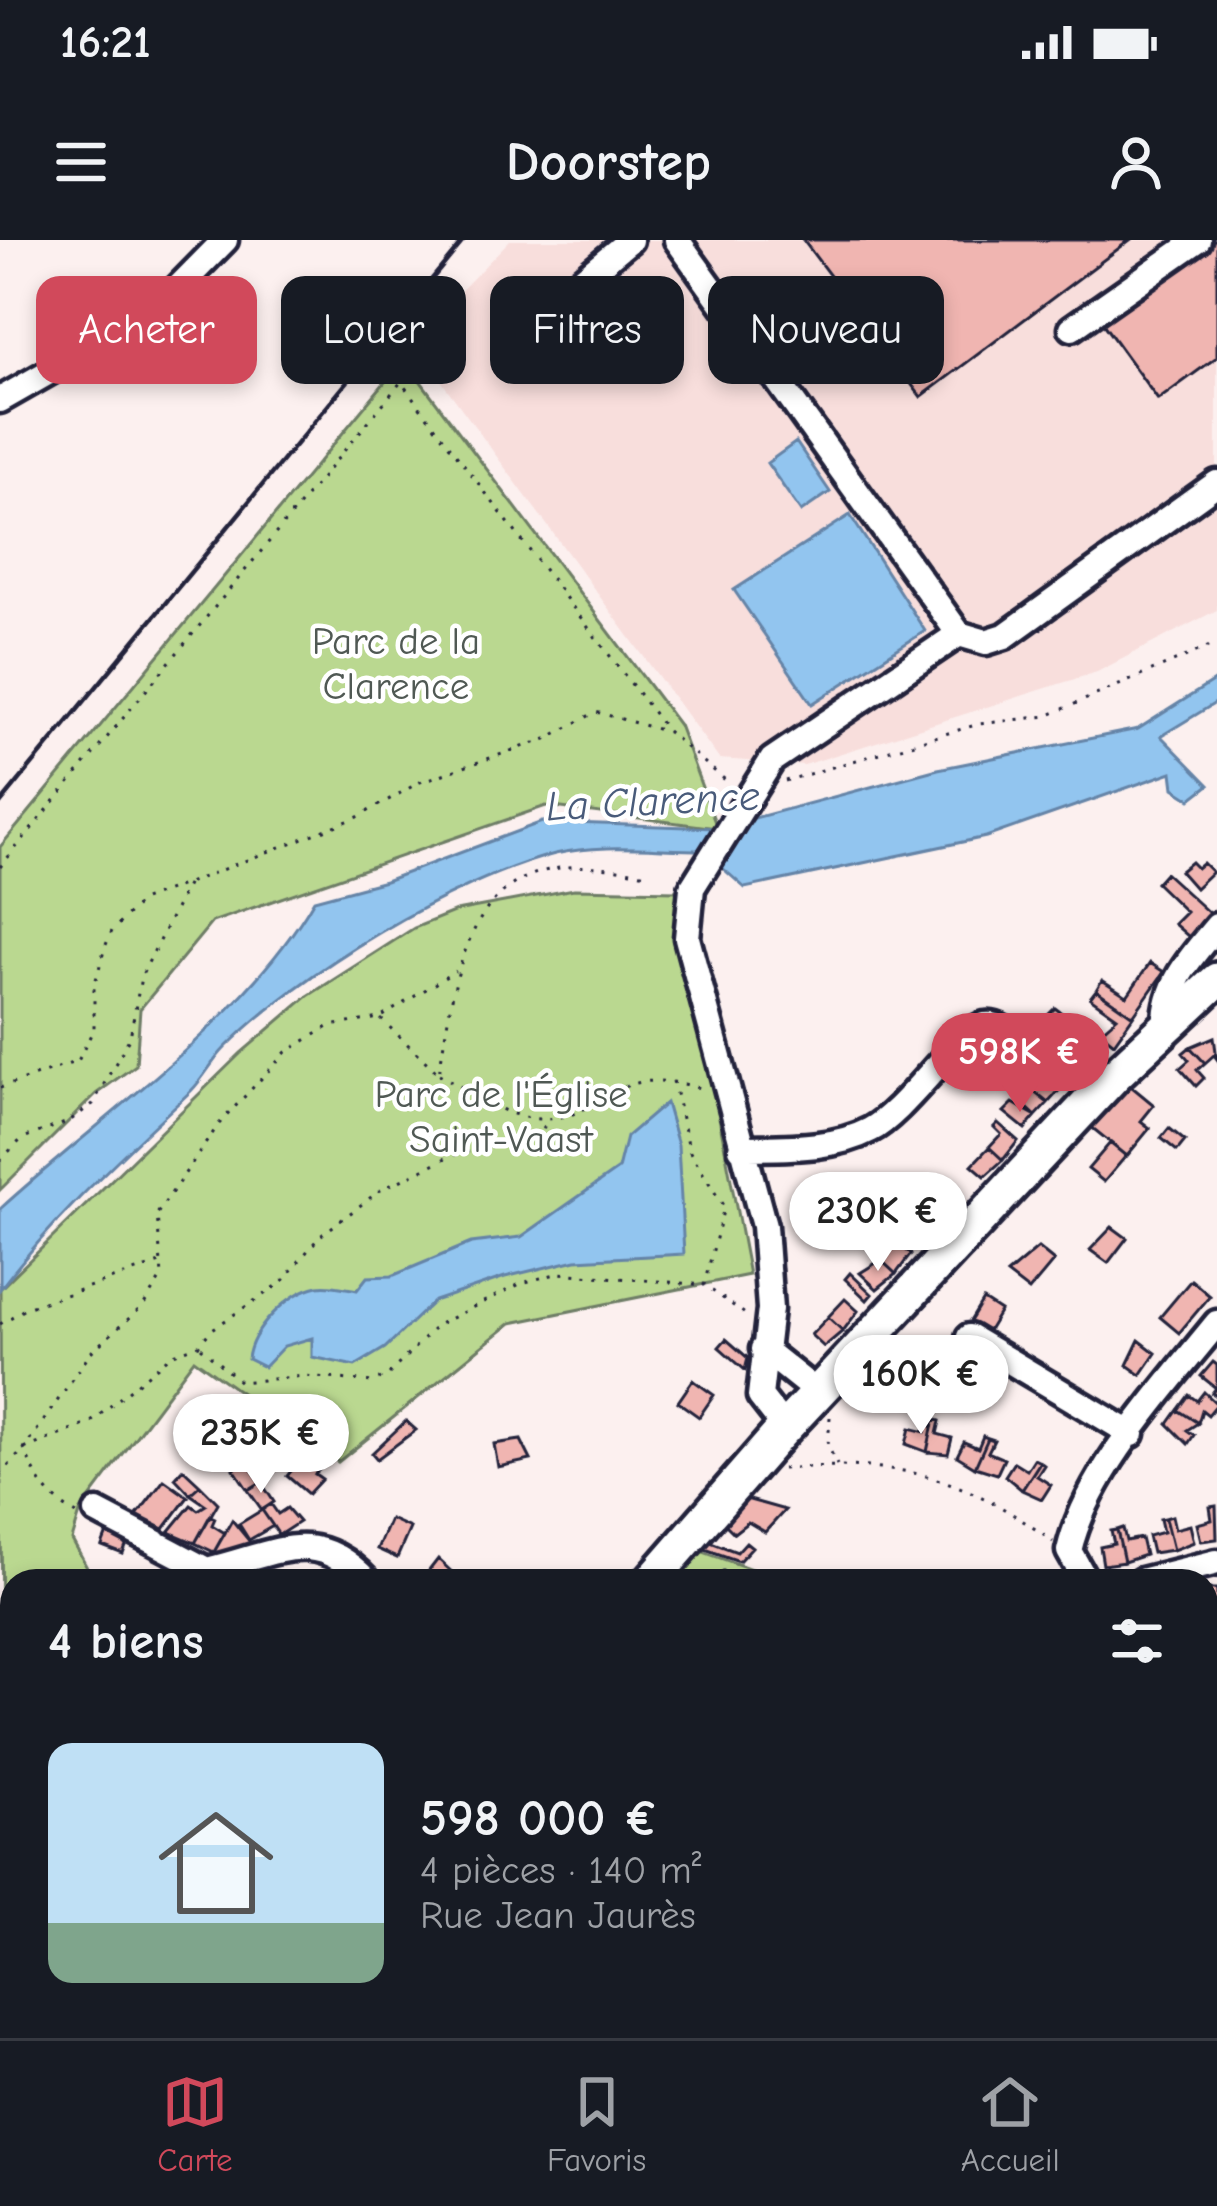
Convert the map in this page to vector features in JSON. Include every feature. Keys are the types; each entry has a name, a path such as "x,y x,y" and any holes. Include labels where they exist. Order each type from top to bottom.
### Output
{"main road":[{"path":"661,1569 785,1428 1166,1023 1217,980"}],"street":[{"path":"0,400 154,312 225,240"},
{"path":"586,276 630,240"},
{"path":"677,240 958,634 986,641 1005,636 1217,483"},
{"path":"1072,328 1198,240"},
{"path":"785,1428 760,1396 766,1246 687,938 692,888 747,796 786,749 958,634"},
{"path":"1166,1023 1166,1004 1180,971 1217,926"},
{"path":"742,1148 809,1147 867,1132 906,1105 966,1036 983,1025 1000,1027 1017,1042"},
{"path":"1079,1569 1069,1551 1075,1524 1132,1434 1217,1322"},
{"path":"969,1337 1132,1434"},
{"path":"765,1342 814,1397"},
{"path":"97,1512 191,1569"},
{"path":"222,1569 310,1544 344,1556 356,1569"}],"path":[{"path":"0,867 401,382 668,732 747,796 979,724 1047,716 1217,643"},
{"path":"0,1088 77,1061 94,1028 94,987 112,931 141,901 358,817 420,782 546,739 596,712 668,732"},
{"path":"440,1075 454,971 474,922 504,888 554,872 622,869 651,875"},
{"path":"0,1160 23,1138 68,1122 93,1104 130,1037 141,977 190,880"},
{"path":"0,1474 24,1449 92,1351 143,1306 162,1276 157,1214 219,1124 286,1052 330,1026 380,1018 454,971"},
{"path":"380,1018 440,1075 515,1116 546,1120 639,1079 673,1079 725,1096"},
{"path":"673,1079 690,1152 724,1207 704,1285"},
{"path":"24,1449 90,1423 171,1355 199,1345 211,1330 281,1282 320,1237 379,1191 450,1156 542,1135 546,1120"},
{"path":"0,1324 26,1308 162,1262"},
{"path":"199,1345 240,1382 305,1376 373,1382 388,1375 437,1325 522,1283 559,1273 704,1285 753,1319 765,1342"},
{"path":"814,1397 830,1418 828,1446 837,1466"},
{"path":"24,1449 37,1480 57,1504 89,1521 97,1512"},
{"path":"752,1464 770,1471 887,1466 962,1484 1069,1551"}],"shaded area":[{"path":"510,240 1217,240 1217,610 1097,672 804,765 719,759 444,384 466,384 466,285"}],"green space":[{"name":"Parc de la Clarence","path":"383,384 423,384 679,725 717,828 546,806 212,922 140,1009 136,1065 96,1094 0,1190 0,847"},
{"name":"Parc de l'Église Saint-Vaast","path":"574,889 676,891 749,1275 511,1323 338,1462 194,1359 81,1510 72,1540 88,1569 1,1569 0,1289 241,1053 308,996 414,928 456,911"},
{"path":"698,1550 751,1569 682,1569"}],"water":[{"path":"796,442 830,492 801,512 767,463"},
{"path":"850,515 925,631 812,704 734,590"},
{"path":"1217,679 1217,702 1161,736 1209,785 1191,799 1174,788 1172,772 986,837 745,888 702,850 573,851 515,867 425,907 335,961 256,1019 220,1053 191,1091 68,1210 0,1289 0,1209 211,1026 285,944 314,900 385,881 542,822 717,828 938,769 1138,729"},
{"path":"666,1103 678,1145 684,1254 576,1260 434,1301 385,1348 355,1366 312,1357 312,1338 284,1346 264,1367 248,1359 264,1325 283,1304 307,1290 327,1286 357,1290 367,1277 392,1276 471,1243 521,1237 618,1169 626,1137"}],"building":[{"path":"803,240 1130,240 944,380 944,276 830,276"},
{"path":"1204,240 1217,240 1217,357 1158,400 1098,317"},
{"path":"911,384 938,384 921,397"},
{"path":"1191,862 1197,868 1203,863 1212,872 1195,888 1180,871"},
{"path":"1165,873 1210,914 1189,937 1174,924 1186,912 1156,883"},
{"path":"1150,963 1164,972 1133,1016 1096,990 1102,980 1127,996"},
{"path":"1096,990 1133,1016 1114,1043 1100,1032 1117,1017 1090,998"},
{"path":"1055,1008 1067,1017 1044,1042 1032,1031"},
{"path":"1214,1037 1217,1059 1214,1055 1205,1063 1190,1047"},
{"path":"1080,1041 1102,1058 1085,1078 1065,1060"},
{"path":"1190,1047 1205,1063 1197,1070 1204,1078 1196,1086 1180,1068 1189,1060 1183,1053"},
{"path":"1057,1063 1071,1077 1048,1103 1033,1091"},
{"path":"1126,1082 1154,1105 1141,1121 1150,1128 1127,1156 1090,1126"},
{"path":"1033,1091 1048,1103 1036,1116 1022,1103"},
{"path":"1013,1103 1036,1116 1025,1129 1004,1112"},
{"path":"998,1123 1018,1141 1003,1160 989,1147 1001,1134 994,1127"},
{"path":"1169,1128 1185,1141 1177,1151 1161,1138"},
{"path":"1110,1143 1126,1156 1104,1182 1088,1169"},
{"path":"989,1147 1003,1160 985,1176 972,1165"},
{"path":"940,1175 958,1190 939,1207 924,1193"},
{"path":"924,1193 939,1207 924,1226 907,1210"},
{"path":"1112,1227 1127,1238 1108,1263 1090,1250"},
{"path":"898,1243 911,1254 896,1274 881,1260"},
{"path":"1038,1248 1054,1261 1029,1291 1007,1274"},
{"path":"881,1260 896,1274 877,1289 860,1273"},
{"path":"850,1273 872,1294 867,1300 845,1279"},
{"path":"1191,1280 1210,1296 1179,1333 1160,1317"},
{"path":"845,1299 858,1311 843,1331 828,1317"},
{"path":"983,1300 1000,1311 983,1339 966,1328"},
{"path":"828,1317 843,1331 824,1347 811,1335"},
{"path":"726,1339 748,1358 745,1370 719,1347"},
{"path":"1139,1340 1156,1353 1141,1375 1127,1365"},
{"path":"1213,1362 1217,1365 1217,1396 1212,1393 1216,1388 1201,1376"},
{"path":"693,1380 714,1395 699,1417 678,1402"},
{"path":"1204,1392 1217,1404 1208,1415 1202,1410 1198,1423 1178,1410 1189,1395 1197,1401"},
{"path":"1178,1410 1198,1423 1187,1430 1194,1435 1188,1444 1168,1424"},
{"path":"928,1418 934,1419 927,1452 906,1444 910,1428 925,1432"},
{"path":"934,1419 940,1421 937,1434 952,1438 948,1454 927,1452"},
{"path":"406,1421 416,1430 377,1459 372,1453"},
{"path":"983,1436 988,1438 975,1467 957,1456 964,1442 978,1448"},
{"path":"988,1438 994,1440 988,1452 1004,1459 997,1474 975,1467"},
{"path":"521,1440 531,1460 498,1467 494,1444"},
{"path":"253,1449 255,1458 248,1464 261,1482 248,1490 234,1469"},
{"path":"309,1449 325,1463 315,1474 322,1479 308,1494 287,1476"},
{"path":"1034,1459 1040,1462 1022,1490 1005,1476 1014,1462 1027,1470"},
{"path":"1040,1462 1044,1465 1037,1476 1051,1485 1042,1499 1022,1490"},
{"path":"183,1469 200,1485 190,1494 175,1478"},
{"path":"164,1480 188,1497 164,1529 137,1515"},
{"path":"261,1482 274,1502 262,1510 248,1490"},
{"path":"200,1485 218,1503 195,1543 169,1532 191,1505 198,1510 206,1505 190,1494"},
{"path":"746,1499 785,1510 765,1532 748,1522 734,1533 724,1523"},
{"path":"271,1504 278,1514 287,1508 299,1522 279,1535 262,1510"},
{"path":"1216,1506 1217,1539 1201,1541 1197,1524 1212,1520 1210,1507"},
{"path":"262,1510 273,1526 249,1540 239,1524"},
{"path":"210,1516 215,1518 212,1525 225,1533 214,1552 195,1543"},
{"path":"1172,1516 1175,1529 1190,1525 1194,1542 1173,1550 1165,1518"},
{"path":"1165,1518 1173,1550 1152,1553 1148,1536 1163,1532 1160,1519"},
{"path":"390,1519 410,1528 397,1558 377,1549"},
{"path":"232,1520 255,1548 230,1558 214,1552"},
{"path":"1123,1528 1126,1541 1141,1538 1145,1555 1124,1562 1117,1530"},
{"path":"1117,1530 1124,1562 1103,1565 1100,1547 1114,1544 1111,1531"},
{"path":"107,1533 128,1541 123,1554 102,1546"},
{"path":"708,1541 737,1552 746,1542 752,1547 739,1561 702,1548"},
{"path":"438,1559 449,1569 430,1569"}],"railway":[{"path":"0,804 464,240"}],"water label":[{"name":"La Clarence","path":"653,800"}]}
